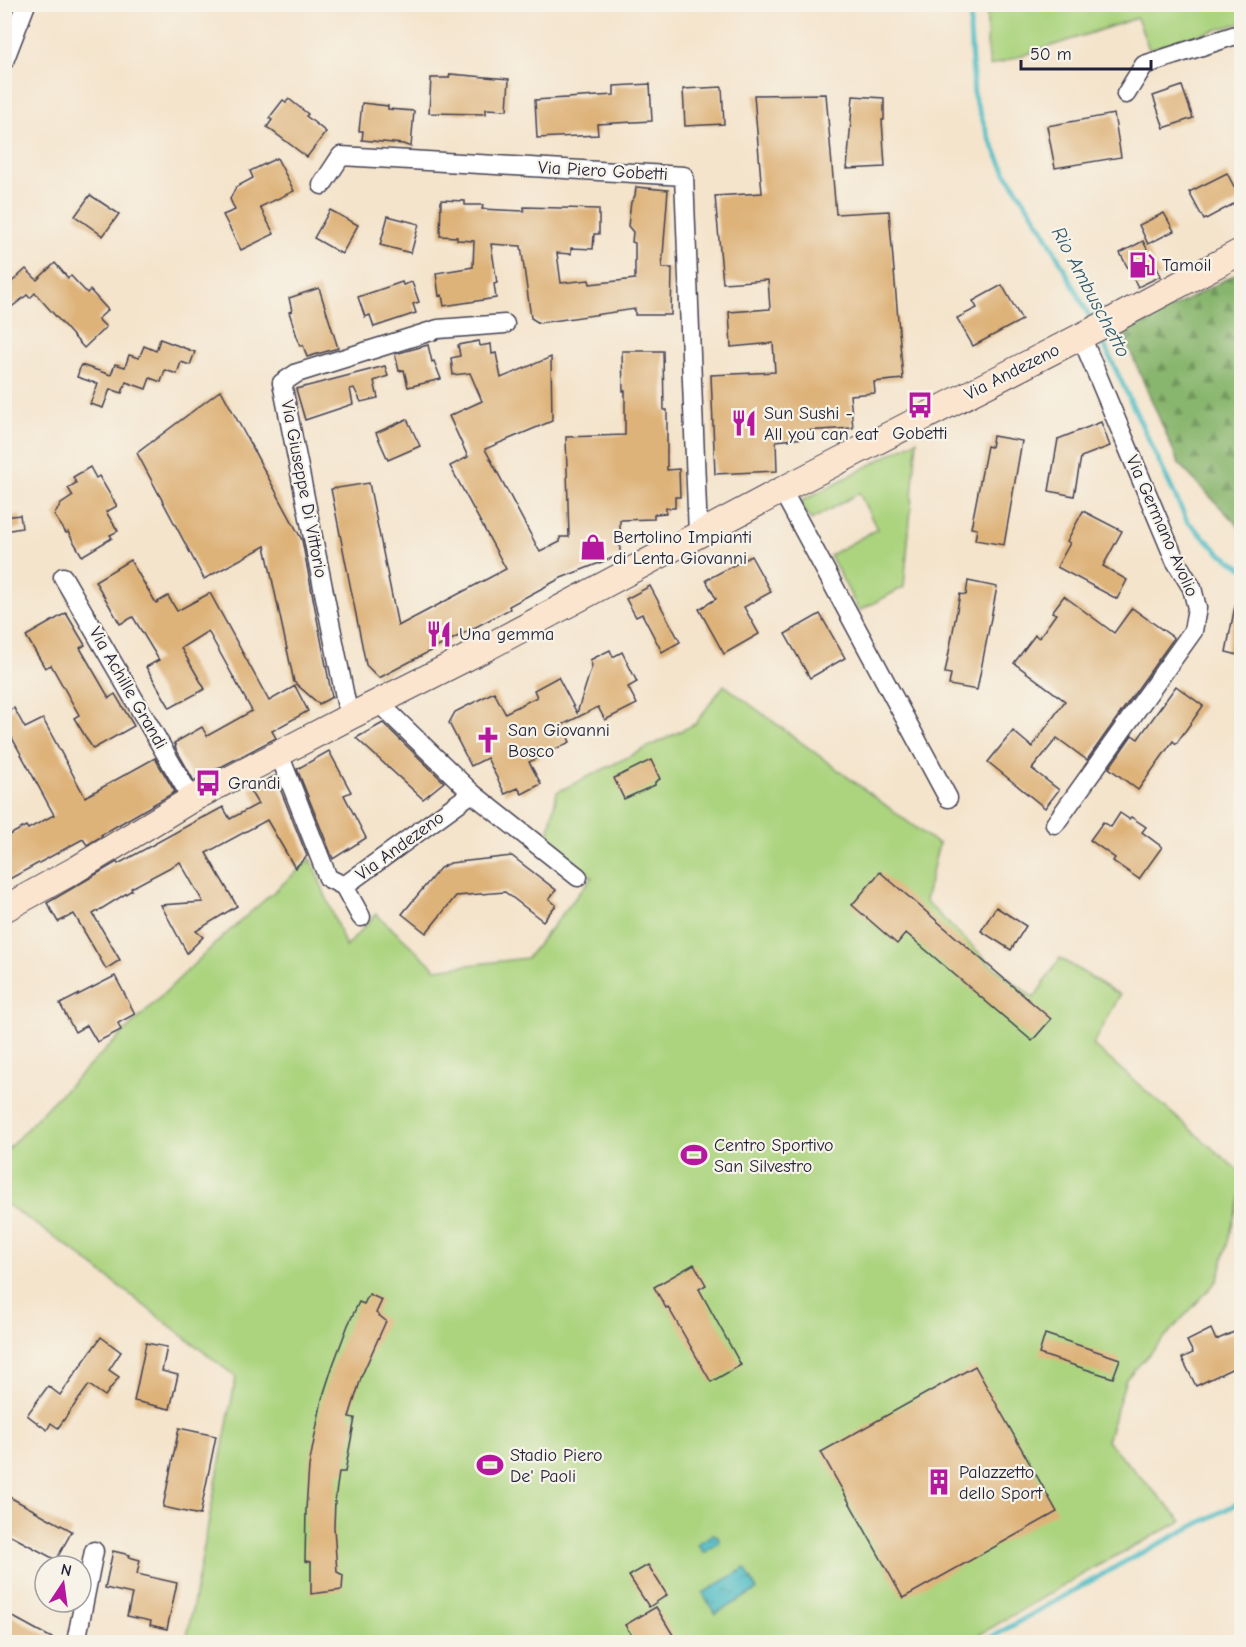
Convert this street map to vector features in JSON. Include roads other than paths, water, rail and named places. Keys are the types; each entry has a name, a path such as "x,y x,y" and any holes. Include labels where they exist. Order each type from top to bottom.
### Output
{"main road":[{"name":"Via Andezeno","path":"4,909 75,870 192,800 1242,251"}],"street":[{"path":"4,61 17,11"},
{"path":"1126,94 1144,65 1242,33"},
{"name":"Via Piero Gobetti","path":"322,184 341,156 684,176 698,535"},
{"name":"Via Giuseppe Di Vittorio","path":"349,717 282,382 297,373 438,329 505,324"},
{"name":"Via Germano Avolio","path":"1055,824 1193,631 1197,608 1192,588 1175,560 1081,336"},
{"path":"782,490 948,798"},
{"name":"Via Achille Grandi","path":"63,578 192,800"},
{"path":"378,702 472,793 578,877"},
{"name":"Via Andezeno","path":"279,754 328,878 344,886 472,793"},
{"path":"344,886 361,917"},
{"path":"76,1642 94,1551"}],"water":[{"path":"713,1534 718,1536 720,1542 704,1553 698,1544"},
{"path":"745,1568 757,1590 715,1614 703,1593"}],"waterway":[{"name":"Rio Ambuschetto","path":"972,4 970,30 974,96 988,135 1006,173 1043,229 1093,323"},
{"name":"Rio Ambuschetto","path":"1099,334 1187,521 1220,553 1242,568"},
{"path":"983,1642 1126,1561 1242,1501"}],"place":[{"name":"Tamoil","path":"1142,265"},
{"name":"Gobetti","path":"920,405"},
{"name":"Sun Sushi - All you can eat","path":"744,423"},
{"name":"Bertolino Impianti di Lenta Giovanni","path":"593,547"},
{"name":"Una gemma","path":"439,634"},
{"name":"San Giovanni Bosco","path":"488,740"},
{"name":"Grandi","path":"208,783"},
{"name":"Centro Sportivo San Silvestro","path":"694,1155"},
{"name":"Stadio Piero De' Paoli","path":"490,1465"},
{"name":"Palazzetto dello Sport","path":"939,1482"}]}
